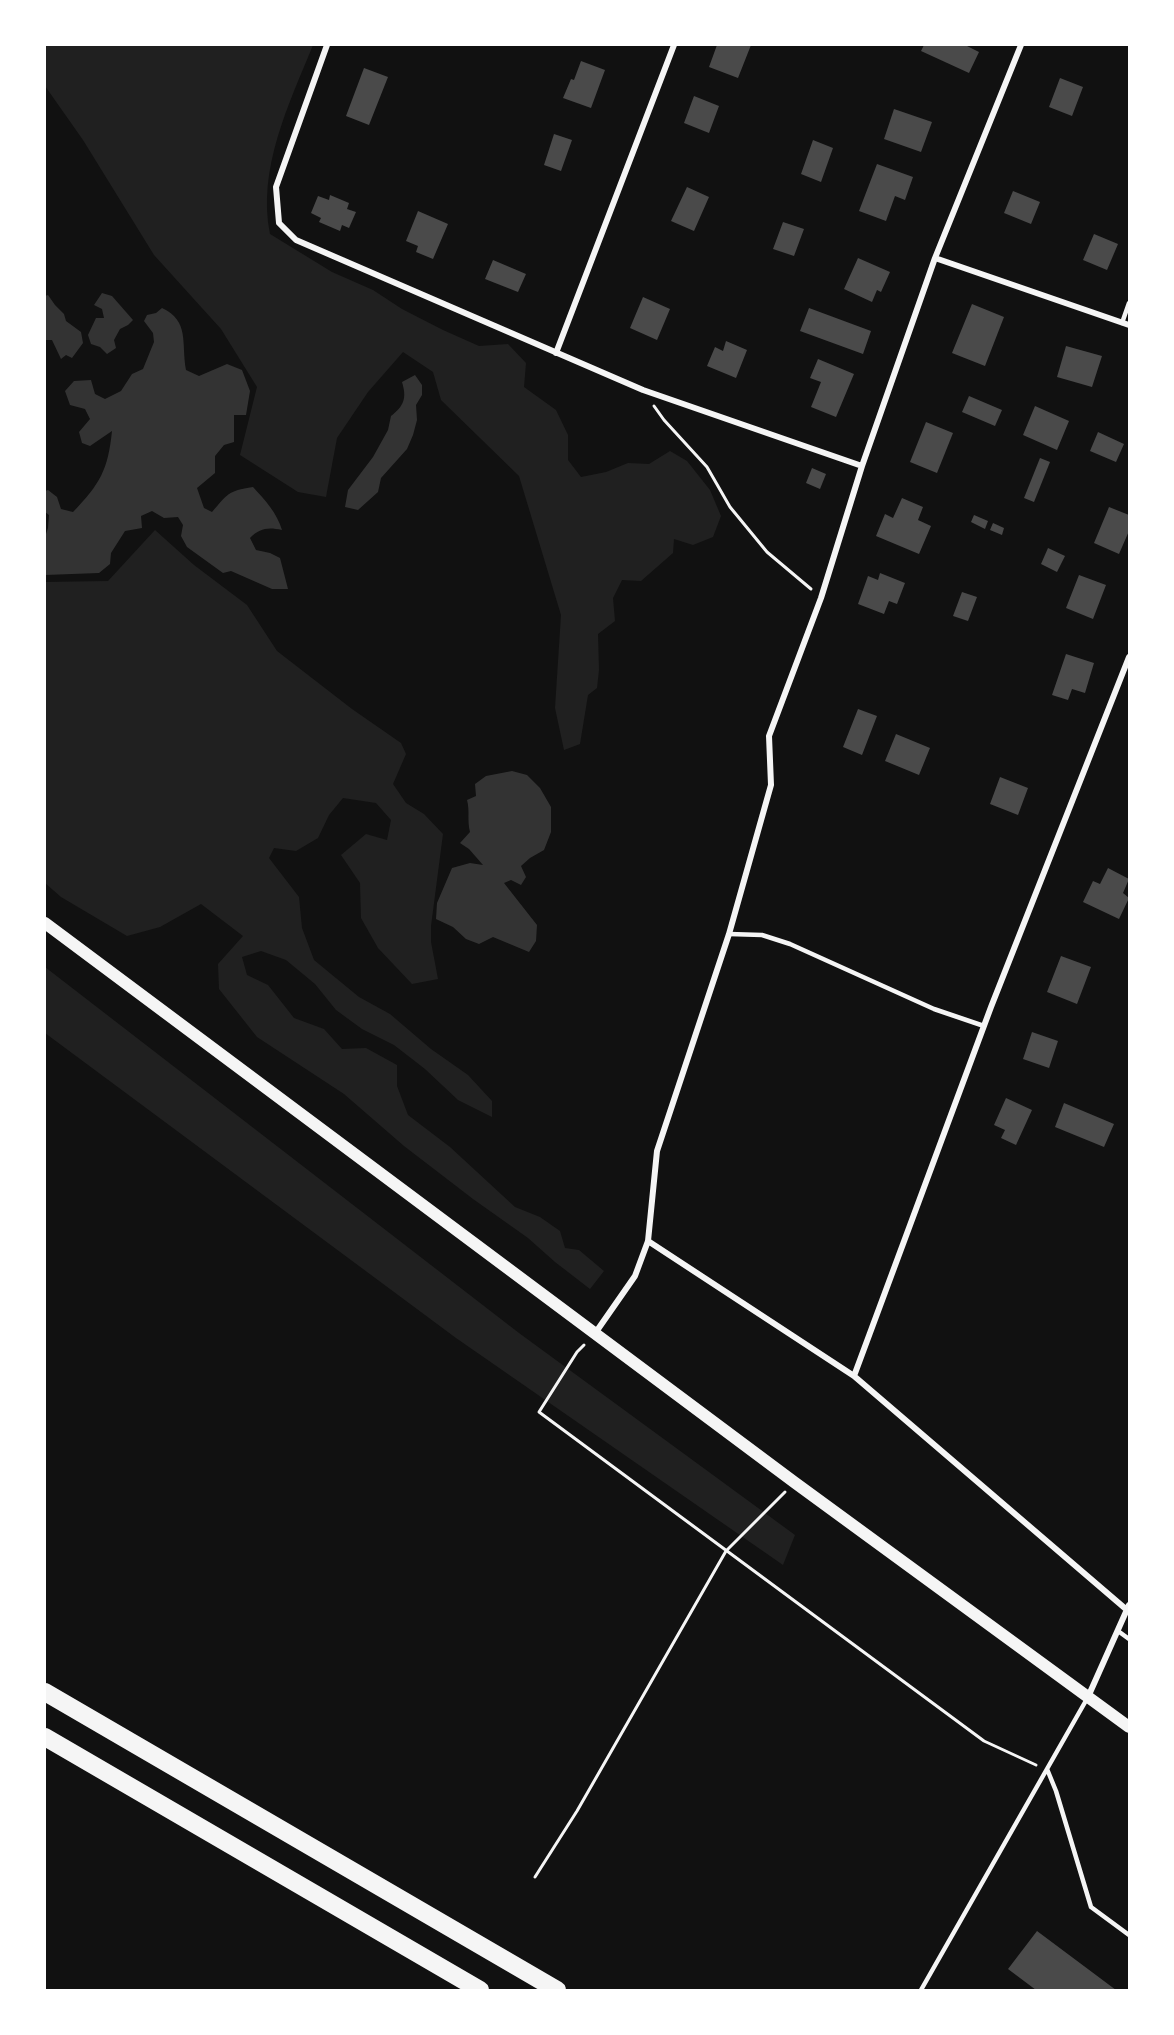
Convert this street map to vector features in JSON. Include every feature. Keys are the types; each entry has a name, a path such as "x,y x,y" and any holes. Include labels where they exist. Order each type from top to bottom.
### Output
{"highway":[{"path":"45,1692 557,1990"},
{"path":"45,1737 480,1990"}],"main road":[{"path":"45,923 794,1482 1129,1727"}],"street":[{"path":"327,45 276,187 279,223 296,240 643,390 862,466"},
{"path":"556,353 674,45"},
{"path":"596,1332 635,1276 648,1241 657,1151 729,934 771,785 769,736 821,597 862,466 934,258 1021,45"},
{"path":"934,258 1126,324"},
{"path":"854,1376 984,1026 1129,657"},
{"path":"648,1241 854,1376 1128,1607 1088,1697"}],"lane":[{"path":"1126,324 1129,303"},
{"path":"729,934 762,935 790,944 934,1009 984,1026"},
{"path":"1118,1631 1129,1639"},
{"path":"921,1990 1088,1697"},
{"path":"1047,1769 1056,1791 1091,1907 1129,1935"}],"path":[{"path":"643,390 664,420 707,467 730,507 767,552 821,597"},
{"path":"596,1332 577,1352 539,1412 984,1741 1047,1769"},
{"path":"535,1877 578,1811 726,1551 794,1482"}],"shaded area":[{"path":"45,45 313,45 285,114 272,161 267,210 270,234 332,272 373,290 402,309 443,330 479,346 508,344 526,363 524,387 556,410 568,435 568,460 581,477 606,472 628,463 649,464 670,451 687,461 710,490 721,516 713,537 693,545 674,539 673,553 641,581 622,580 613,598 615,621 598,634 597,688 588,695 580,744 564,750 555,708 561,615 519,476 441,400 433,372 403,352 368,392 337,438 326,497 298,492 240,455 257,387 221,329 154,255 83,140 45,86"},
{"path":"102,293 112,296 133,320 120,329 114,340 116,348 107,354 100,347 91,344 88,335 96,318 104,318 102,309 94,305"},
{"path":"48,295 64,314 66,321 81,332 83,343 72,358 66,355 61,359 52,340 45,340 45,296"},
{"path":"162,308 171,313 181,326 186,370 199,376 227,364 242,370 250,391 246,415 234,415 234,442 224,445 215,456 215,473 197,488 204,508 212,512 225,497 233,492 253,487 274,512 282,530 264,529 250,538 256,550 280,558 288,589 272,589 231,571 223,573 187,547 181,536 183,525 178,517 164,518 152,511 141,516 142,528 125,531 111,553 110,564 99,573 45,575 45,537 49,515 45,512 45,491 48,490 57,497 61,509 73,512 101,476 108,456 112,431 90,446 82,443 79,432 90,419 85,409 70,405 65,391 74,381 91,380 95,394 105,399 121,391 132,374 143,369 154,342 153,333 144,321 147,315 156,313"},
{"path":"415,375 422,385 422,395 416,405 417,420 407,449 381,478 378,492 358,510 345,507 348,490 373,457 388,430 391,416 402,405 404,393 402,382"},
{"path":"155,530 194,565 247,605 277,651 352,709 401,743 406,754 393,784 406,803 424,814 443,834 431,926 431,942 438,979 412,984 378,948 361,918 360,883 341,855 366,834 387,840 391,820 376,803 343,798 329,815 318,838 296,851 274,848 269,858 299,897 302,928 314,960 359,997 390,1014 431,1049 468,1075 492,1101 492,1117 458,1100 425,1069 394,1045 362,1029 336,1010 315,984 286,960 261,951 242,957 247,975 268,985 294,1018 324,1029 342,1049 366,1048 397,1065 397,1086 408,1115 450,1147 515,1207 540,1217 560,1231 565,1248 579,1250 604,1271 590,1289 528,1238 404,1146 344,1094 257,1037 219,989 218,964 243,936 201,904 160,927 127,936 61,897 45,883 45,582 108,581"},
{"path":"512,771 527,775 540,788 551,807 551,832 544,850 521,866 526,877 521,885 511,880 504,883 537,925 536,941 529,952 493,937 479,944 466,939 453,927 436,919 437,903 452,868 470,863 483,865 469,849 460,843 470,832 467,800 476,796 475,784 486,776"},
{"path":"45,967 519,1333 795,1535 783,1565 456,1338 45,1033"}],"building":[{"path":"717,45 751,45 738,78 709,67"},
{"path":"924,45 967,45 979,52 969,73 921,51"},
{"path":"581,61 605,70 591,108 563,98 571,79 574,80"},
{"path":"364,68 388,77 369,125 346,116"},
{"path":"1060,78 1083,87 1072,116 1049,107"},
{"path":"694,96 719,106 709,133 684,123"},
{"path":"894,109 932,122 921,152 884,139"},
{"path":"554,134 572,140 561,171 544,165"},
{"path":"813,140 833,148 821,182 801,174"},
{"path":"877,164 913,177 905,200 895,196 886,221 859,211"},
{"path":"687,187 709,197 694,231 671,221"},
{"path":"1013,191 1040,202 1031,224 1004,213"},
{"path":"330,195 349,203 347,209 356,212 349,228 342,225 340,231 319,222 321,218 311,213 318,196 329,200"},
{"path":"418,211 448,224 433,259 416,252 418,246 406,241"},
{"path":"783,222 804,229 794,256 773,249"},
{"path":"1094,234 1118,244 1107,270 1083,260"},
{"path":"858,258 890,272 881,292 877,290 872,302 844,289"},
{"path":"493,260 526,274 518,292 485,279"},
{"path":"643,297 670,309 657,340 630,328"},
{"path":"972,304 1004,317 985,366 952,353"},
{"path":"809,308 871,331 863,354 800,331"},
{"path":"726,341 747,350 736,378 707,366 715,347 723,351"},
{"path":"1066,346 1102,356 1092,387 1057,377"},
{"path":"818,359 854,374 836,417 811,407 821,382 810,378"},
{"path":"969,396 1002,410 995,426 962,412"},
{"path":"1035,406 1069,421 1057,450 1023,435"},
{"path":"926,422 953,433 937,473 910,462"},
{"path":"1098,432 1124,444 1116,462 1090,451"},
{"path":"1040,458 1050,462 1034,502 1024,498"},
{"path":"812,468 826,474 820,489 806,483"},
{"path":"902,498 923,507 918,520 931,526 919,554 876,536 885,514 893,518"},
{"path":"1109,507 1129,515 1129,531 1119,554 1094,543"},
{"path":"974,515 988,521 985,529 971,522"},
{"path":"993,523 1004,528 1002,535 990,530"},
{"path":"1048,548 1065,556 1057,572 1041,564"},
{"path":"880,573 905,583 897,604 889,601 884,614 858,604 868,576 878,580"},
{"path":"1079,575 1106,585 1093,619 1066,608"},
{"path":"962,592 977,597 968,621 953,616"},
{"path":"1066,654 1094,663 1085,693 1072,689 1068,700 1052,695"},
{"path":"858,709 877,716 862,755 843,747"},
{"path":"896,734 930,748 919,775 885,761"},
{"path":"1000,777 1028,788 1018,815 990,804"},
{"path":"1108,868 1129,879 1123,893 1129,898 1119,919 1083,902 1093,881 1100,884"},
{"path":"1061,956 1091,967 1077,1004 1047,992"},
{"path":"1032,1032 1058,1041 1049,1068 1023,1059"},
{"path":"1006,1098 1032,1110 1016,1145 1001,1138 1005,1130 994,1125"},
{"path":"1064,1103 1114,1124 1104,1147 1055,1127"},
{"path":"1037,1931 1116,1990 1036,1990 1008,1969"}]}
